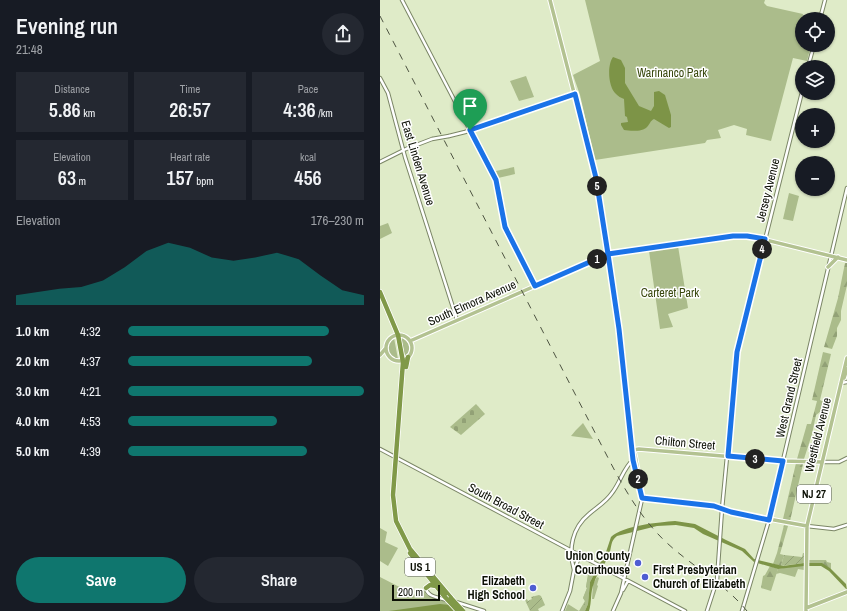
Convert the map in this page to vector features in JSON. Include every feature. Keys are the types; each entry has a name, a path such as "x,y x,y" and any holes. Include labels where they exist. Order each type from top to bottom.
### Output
{"highway":[{"name":"US 1","path":"380,292 397,335 402,360 403,380 390,498 395,527 408,551 458,611"},
{"name":"US 1","path":"380,300 397,335"},
{"path":"403,380 408,357"},
{"name":"US 1","path":"402,360 395,457 394,512 400,530 415,556 463,611"},
{"path":"415,556 420,559 434,574"},
{"path":"426,588 430,585 436,586"}],"main road":[{"path":"550,0 560,44 575,94 596,178 619,329 633,460 639,481"},
{"name":"South Elmora Avenue","path":"410,341 608,254 733,236 747,236 765,239 847,260"},
{"path":"828,267 838,257"},
{"path":"386,347 390,356 395,360 402,360 408,357 411,350 410,341 406,336 397,335 388,341 381,354 390,356"},
{"name":"Westfield Avenue","path":"844,382 847,358"},
{"name":"Westfield Avenue","path":"806,610 806,526 821,462 847,370"},
{"path":"632,448 638,468 642,498 714,506 731,512 806,526"},
{"name":"Chilton Street","path":"632,448 796,462 821,462"},
{"path":"633,460 635,460 638,468"},
{"path":"806,610 847,592"}],"street":[{"path":"402,0 496,180 505,227 535,286"},
{"path":"822,12 825,0"},
{"name":"East Linden Avenue","path":"380,78 388,93 403,150 457,320"},
{"path":"380,162 403,150 432,139 470,130 575,94"},
{"name":"Jersey Avenue","path":"707,611 717,580 719,541 737,352 799,100"},
{"name":"West Grand Street","path":"742,611 769,520 847,188"},
{"name":"South Broad Street","path":"380,449 684,611"},
{"name":"Chilton Street","path":"821,462 839,462 847,458"},
{"path":"574,570 571,551 575,533 581,522 611,495 633,460"},
{"path":"621,594 642,498"},
{"path":"806,526 834,529 847,525"},
{"path":"562,611 571,588 574,570 580,555"},
{"path":"613,611 628,581"},
{"path":"426,588 430,595 484,611"}],"green space":[{"name":"Warinanco Park","path":"585,0 765,0 764,3 767,6 795,12 795,52 809,52 807,60 793,58 771,141 746,135 747,129 734,125 718,130 721,138 707,140 705,143 595,160 580,95 573,75 600,61"},
{"path":"696,65 700,67 702,71 700,75 696,77 692,75 690,71 692,67"},
{"path":"526,76 534,97 519,101 510,81"},
{"path":"514,167 515,174 498,178 496,171"},
{"path":"789,193 799,196 793,221 783,219"},
{"path":"388,223 392,233 380,239 380,226"},
{"name":"Carteret Park","path":"678,246 688,308 668,314 673,327 660,329 649,251"},
{"path":"845,263 847,263 847,285 841,311 841,320 837,328 837,336 832,349 824,347 838,298"},
{"path":"401,337 409,346 409,352 405,357"},
{"path":"394,338 398,359 394,358 388,350 389,344"},
{"path":"823,352 831,354 820,400 824,402 824,409 816,415 804,459 797,459 807,424 811,424 817,401 812,400"},
{"path":"476,404 485,414 461,435 450,427"},
{"path":"583,423 593,439 571,436"},
{"path":"796,463 803,464 790,521 783,519"},
{"path":"784,525 788,526 780,554 784,555 781,566 773,564"},
{"path":"380,528 387,532 385,542 398,548 388,566 380,561"},
{"path":"803,553 804,563 781,566 784,555 802,557"},
{"path":"809,560 826,560 827,562 831,563 831,569 821,564 809,563"},
{"path":"591,565 597,569 590,582 588,604 585,611 579,611 585,601 583,598 587,588 588,575 586,574"},
{"path":"770,566 778,569 771,591 761,588 763,576"},
{"path":"804,566 804,570 798,569 795,577 780,573 776,574 778,569"},
{"path":"590,571 591,576 586,603 584,605 585,601 583,598 587,588 588,575"},
{"path":"380,577 419,597 424,590 430,597 442,600 455,611 380,611"},
{"path":"597,577 599,578 598,586 594,599 592,599 593,584"},
{"path":"541,596 545,605 538,609 539,611 530,611 525,600 527,599 528,601 532,599 531,597"},
{"path":"568,604 579,611 565,611"}],"shaded area":[{"path":"613,57 621,60 625,68 625,83 639,106 651,111 654,106 654,92 659,91 665,95 671,115 671,127 669,128 654,119 643,130 624,130 621,123 628,122 627,117 625,116 624,99 613,91 609,76 610,65"},
{"path":"675,521 695,524 745,549 754,559 783,566 804,563 822,563 830,568 846,584 847,590 829,571 821,566 778,569 754,562 742,551 703,534 694,528 676,525 657,526 617,536 615,538 612,542 609,555 593,586 589,611 585,611 588,604 590,582 606,552 611,537 616,533 632,527"},
{"path":"440,604 450,605 465,611 389,611"}],"railway":[{"path":"380,16 625,489 640,512 657,533 677,552 728,592 747,611"}],"place":[{"name":"Union County Courthouse","path":"638,563"},
{"name":"First Presbyterian Church of Elizabeth","path":"645,577"},
{"name":"Elizabeth High School","path":"533,588"}],"route":[{"path":"470,130 496,180 505,227 535,286 608,254 619,329 633,460 642,498 714,506 731,512 769,520 783,461 728,456 737,352 765,239 747,236 733,236 608,254 596,178 575,94 470,130"}]}
